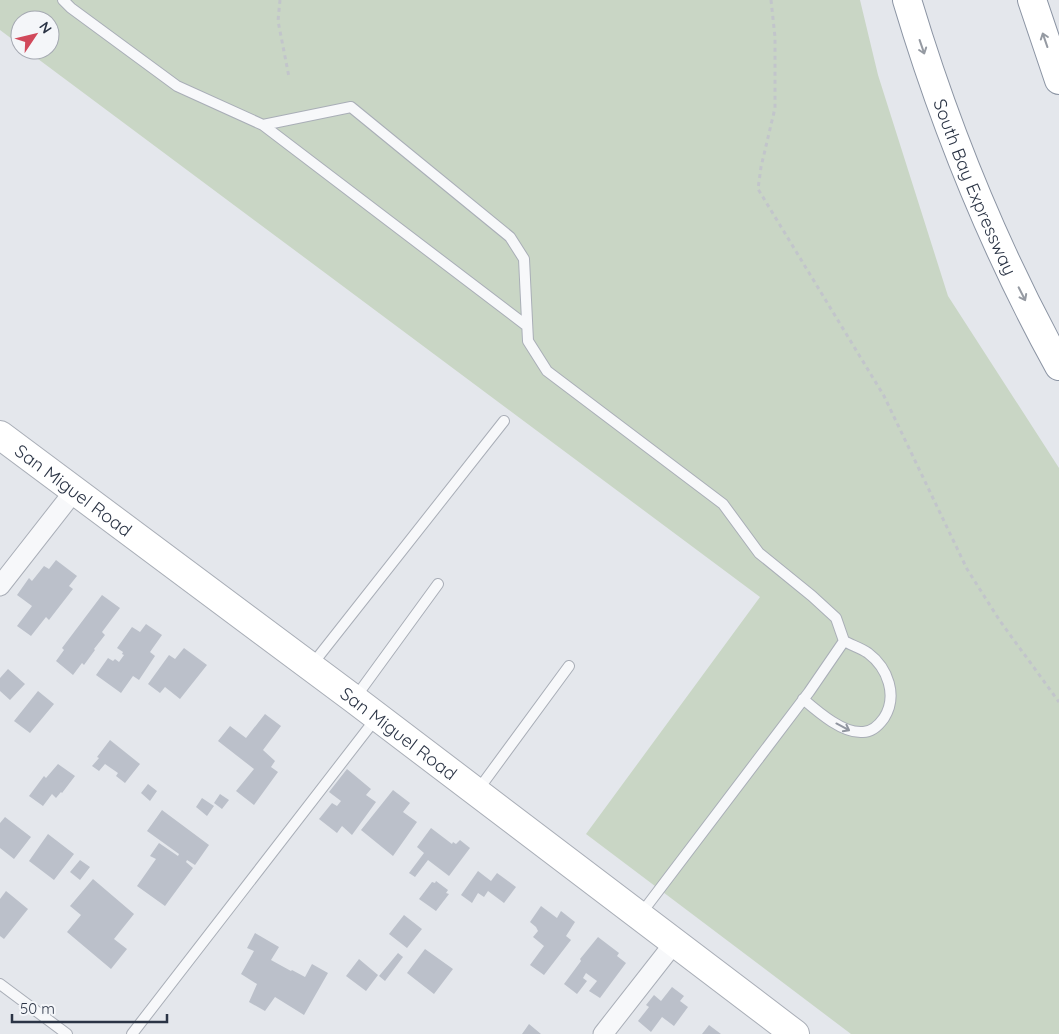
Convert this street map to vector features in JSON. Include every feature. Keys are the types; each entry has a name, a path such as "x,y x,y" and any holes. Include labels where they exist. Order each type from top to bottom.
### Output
{"main road":[{"name":"South Bay Expressway","path":"907,0 939,98 963,162 1018,288 1059,366"},
{"path":"1032,0 1059,80"},
{"name":"San Miguel Road","path":"0,435 377,716 795,1034"}],"street":[{"path":"0,586 75,490"},
{"path":"603,1034 675,942"}],"lane":[{"path":"63,0 71,8 177,86 263,125 528,326"},
{"path":"263,125 351,107 510,237 524,259 528,341 547,371 723,504 759,553 836,618 844,641 867,652 878,662 886,676 891,695 889,710 878,726 864,733 848,730 817,712 803,699"},
{"path":"311,667 504,421"},
{"path":"354,699 438,584"},
{"path":"640,916 803,699 844,641"},
{"path":"477,792 570,666"},
{"path":"132,1034 377,716"},
{"path":"0,984 67,1034"}],"path":[{"path":"280,0 278,22 289,77"},
{"path":"771,0 775,38 775,108 761,167 758,189 884,396 967,569 1000,621 1059,702"}],"green space":[{"path":"0,0 860,0 878,75 948,296 1059,468 1059,1034 851,1034 586,834 760,597 39,60 60,60 60,10 10,10 10,38 0,30"}],"building":[{"path":"56,560 77,576 69,586 73,589 49,620 46,617 31,636 17,626 32,606 17,595 29,578 32,581 44,566 49,569"},
{"path":"102,595 120,608 102,632 105,635 95,650 84,665 82,663 73,675 56,661 64,650 62,648"},
{"path":"146,624 162,635 150,652 155,656 139,680 133,676 121,693 96,675 108,658 119,662 124,655 117,648 132,627 140,632"},
{"path":"184,648 207,665 180,699 165,687 160,693 148,684 169,655 175,659"},
{"path":"8,669 25,684 10,700 0,691 0,678"},
{"path":"38,691 54,704 30,733 14,721"},
{"path":"265,714 281,726 263,750 275,761 271,767 278,772 254,805 236,791 254,769 218,741 230,726 246,738"},
{"path":"110,740 140,764 125,783 116,776 118,773 105,764 99,771 92,766"},
{"path":"58,764 75,776 62,793 56,798 52,794 43,806 29,796 44,776 46,778"},
{"path":"347,769 371,789 366,795 376,802 352,835 342,826 337,833 319,819 332,803 337,806 341,801 329,792"},
{"path":"148,784 157,791 150,801 141,793"},
{"path":"393,790 410,803 403,812 417,822 393,856 361,830"},
{"path":"220,794 229,800 222,809 214,803"},
{"path":"202,798 214,806 207,816 196,807"},
{"path":"162,810 209,845 195,865 187,860 186,862 193,868 165,906 137,886 156,859 150,856 159,843 178,856 179,854 147,831"},
{"path":"5,817 31,837 14,859 0,848 0,823"},
{"path":"431,828 452,844 453,842 456,844 460,840 470,848 449,876 428,860 415,877 409,873 424,853 417,847"},
{"path":"48,834 74,854 54,880 29,861"},
{"path":"80,860 90,867 80,880 70,872"},
{"path":"478,871 491,881 497,873 516,887 504,903 488,891 484,897 478,893 472,903 461,895"},
{"path":"93,879 134,914 114,939 127,949 111,969 67,932 81,915 70,906"},
{"path":"436,881 448,890 446,893 449,894 436,911 419,899 432,882 435,883"},
{"path":"6,891 28,909 4,939 0,936 0,899"},
{"path":"541,906 557,918 561,911 575,922 566,936 571,940 544,975 530,965 544,946 533,937 538,931 530,922"},
{"path":"404,915 422,929 407,948 389,934"},
{"path":"255,933 279,947 271,960 291,971 305,977 312,964 328,973 304,1015 275,997 265,1011 249,1002 257,984 241,974 254,951 247,948"},
{"path":"598,937 619,953 617,956 626,963 600,998 589,991 597,981 586,973 583,978 587,981 577,994 564,984 581,961 580,959"},
{"path":"425,949 453,969 434,994 407,973"},
{"path":"398,953 403,957 385,981 379,976"},
{"path":"359,959 378,975 366,991 346,976"},
{"path":"672,987 684,996 680,1001 688,1007 674,1026 662,1017 651,1032 638,1021 649,1007 646,1005 654,995 661,1001"},
{"path":"529,1024 541,1034 522,1034"},
{"path":"709,1025 721,1034 702,1034"}]}
